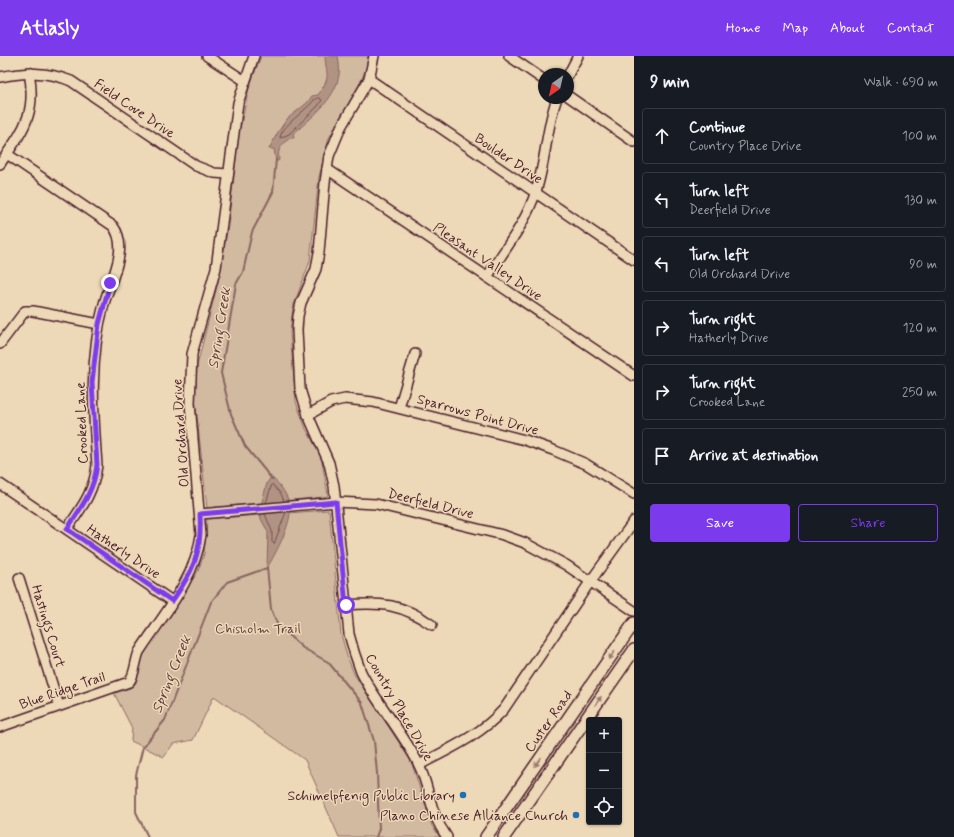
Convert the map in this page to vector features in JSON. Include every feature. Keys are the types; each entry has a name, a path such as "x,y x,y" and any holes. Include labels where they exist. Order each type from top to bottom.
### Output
{"main road":[{"name":"Custer Road","path":"486,837 634,623"},
{"path":"504,837 634,650"}],"street":[{"path":"207,56 245,81"},
{"name":"Old Orchard Drive","path":"133,678 134,664 139,652 193,570 199,553 201,535 200,514 190,403 192,354 216,268 238,103 254,56"},
{"name":"Country Place Drive","path":"374,56 369,79 341,127 331,151 327,169 320,252 316,270 301,303 297,330 300,389 308,415 329,463 336,502 349,634 361,671 419,766 432,812 439,826 447,837"},
{"path":"509,56 538,76"},
{"path":"572,68 578,56"},
{"path":"0,164 23,130 28,119 31,103 29,72"},
{"name":"Field Cove Drive","path":"0,77 29,72 57,75 71,81 196,166 209,172 228,174"},
{"name":"Boulder Drive","path":"369,79 634,260"},
{"path":"574,100 634,142"},
{"path":"487,277 528,212 535,193 551,115 555,104"},
{"name":"Crooked Lane","path":"6,154 113,226 120,239 120,253 99,324 92,382 97,465 96,478 86,501 67,529"},
{"name":"Pleasant Valley Drive","path":"327,169 634,376"},
{"path":"0,344 25,311 33,311 99,324"},
{"path":"399,408 414,354"},
{"name":"Sparrows Point Drive","path":"308,415 331,402 345,399 373,402 399,408 524,440 553,450 586,464 634,494"},
{"name":"Hatherly Drive","path":"0,484 172,601"},
{"name":"Deerfield Drive","path":"200,514 336,502 376,504 503,535 547,553 634,611"},
{"path":"419,766 478,733 491,724 504,709 590,582 634,521"},
{"name":"Hastings Court","path":"19,578 59,706"},
{"path":"346,605 374,603 389,605 407,610 432,625"},
{"name":"Blue Ridge Trail","path":"0,727 129,682 133,678"}],"green space":[{"path":"261,56 368,56 367,66 360,83 329,138 319,177 310,261 293,307 290,333 296,402 306,429 321,456 328,495 325,497 207,508 195,398 197,366 218,282 228,226 239,133 249,88"},
{"name":"Chisholm Trail","path":"329,510 341,634 347,656 354,674 411,761 432,826 440,837 339,837 305,760 214,696 193,740 173,744 164,757 131,741 132,728 114,693 130,688 136,683 143,656 198,571 204,554 207,519"}],"water":[{"path":"325,56 338,56 339,75 333,93 321,108 293,134 294,138 290,138 282,145 279,150 279,160 276,162 274,149 269,149 287,119 307,103 312,96 318,95 327,79"},
{"path":"271,477 278,483 286,495 290,508 290,514 286,530 267,568 268,532 261,519 260,509 267,483"}],"waterway":[{"name":"Spring Creek","path":"272,479 245,446 231,414 221,373 236,284 243,272 252,232 273,192 276,159"},
{"name":"Spring Creek","path":"267,567 271,609 278,626 303,648 328,662 362,703 374,741 379,829 376,837"},
{"name":"Spring Creek","path":"148,837 136,812 136,775 143,747 165,720 211,602 227,582 267,568"}],"place":[{"name":"Schimelpfenig Public Library","path":"463,795"},
{"name":"Plano Chinese Alliance Church","path":"576,815"}],"route":[{"path":"110,283 103,305 94,352 92,382 97,465 96,478 93,489 67,529 172,601 193,570 199,553 201,535 200,514 336,502 346,605"}]}
